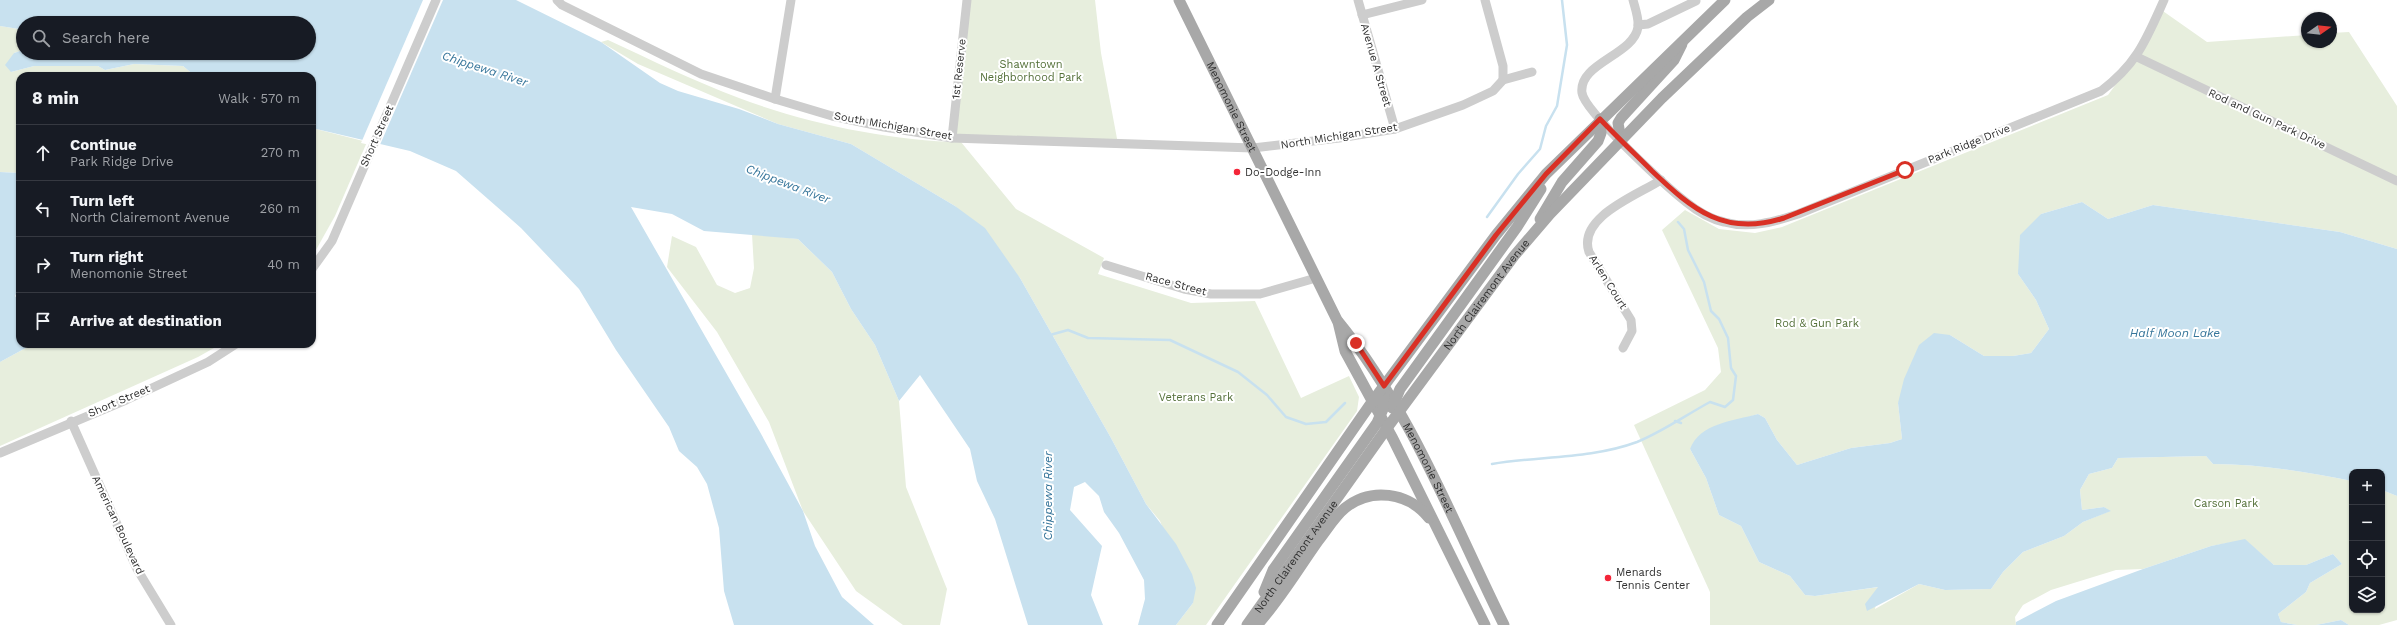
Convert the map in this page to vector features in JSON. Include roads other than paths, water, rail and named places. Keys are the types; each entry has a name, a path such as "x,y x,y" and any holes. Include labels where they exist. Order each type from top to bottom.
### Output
{"main road":[{"name":"Menomonie Street","path":"1179,0 1337,320 1345,350 1387,428 1485,625"},
{"path":"1217,625 1372,402 1496,235 1552,168 1600,119 1725,0"},
{"name":"North Clairemont Avenue","path":"1397,407 1530,237 1621,140 1747,17 1769,0"},
{"path":"1621,140 1618,123 1621,118 1674,60 1686,37"},
{"path":"1530,237 1562,182 1598,141 1601,133 1600,119"},
{"path":"1387,428 1397,407 1400,389 1525,216 1552,168"},
{"name":"Menomonie Street","path":"1337,320 1367,357 1397,407 1504,625"},
{"path":"1256,611 1273,570 1380,416 1384,405 1384,386"},
{"name":"North Clairemont Avenue","path":"1247,625 1387,428"},
{"path":"1257,625 1331,524 1344,509 1355,502 1377,495 1404,498 1420,509 1436,525"}],"street":[{"name":"Short Street","path":"316,263 332,241 436,0"},
{"name":"South Michigan Street","path":"557,0 562,5 664,57 701,74 775,99 878,126 952,138 1253,148"},
{"path":"775,99 791,0"},
{"name":"1st Reserve","path":"952,138 967,0"},
{"name":"Avenue A Street","path":"1358,0 1394,129"},
{"path":"1362,15 1422,0"},
{"path":"1485,0 1503,66 1503,80"},
{"path":"1633,0 1638,25 1648,24 1696,1"},
{"name":"Park Ridge Drive","path":"1638,25 1637,32 1630,42 1584,80 1582,96 1587,105 1600,119 1661,180 1687,203 1723,222 1749,225 1775,221 2086,98 2101,90 2118,78 2136,57 2164,0"},
{"name":"Rod and Gun Park Drive","path":"2136,57 2397,181"},
{"name":"North Michigan Street","path":"1253,148 1339,138 1394,129 1463,105 1493,91 1503,80 1532,72"},
{"name":"Arlen Court","path":"1623,348 1632,331 1631,320 1589,252 1587,240 1595,221 1661,180"},
{"name":"Race Street","path":"1106,265 1184,289 1211,294 1260,294 1316,278"},
{"name":"Short Street","path":"0,453 71,421 126,400 208,362 230,348"},
{"name":"American Boulevard","path":"71,421 137,569 171,625"}],"water":[{"name":"Chippewa River","path":"0,0 516,0 601,42 660,83 678,91 739,109 778,124 851,144 955,206 985,228 1020,278 1111,438 1146,504 1176,544 1192,574 1196,588 1193,603 1176,625 1138,625 1145,599 1144,580 1119,533 1104,512 1099,496 1085,482 1074,487 1070,510 1102,546 1091,595 1103,625 1028,625 995,519 977,481 970,449 920,375 899,401 875,345 851,309 832,272 798,239 704,231 672,214 631,207 760,432 803,511 815,546 842,597 874,625 734,625 724,591 719,528 707,484 697,467 679,451 669,427 616,350 579,289 521,228 456,171 410,151 316,129 316,72 190,72 183,66 134,64 105,70 98,66 34,66 11,72 5,65 16,52 16,60 316,60 316,16 16,16 16,29 0,26"},
{"path":"0,172 16,173 16,348 26,348 0,362"},
{"name":"Half Moon Lake","path":"2082,202 2108,219 2153,205 2340,232 2397,249 2397,496 2385,491 2385,469 2349,469 2349,480 2283,469 2248,465 2213,464 2206,456 2118,458 2112,468 2089,474 2080,490 2082,510 2104,507 2111,511 2083,522 2064,536 2023,552 2003,572 1991,589 1945,590 1919,584 1867,611 1865,604 1878,587 1815,596 1805,595 1790,576 1759,562 1741,526 1719,515 1706,478 1690,449 1695,440 1709,428 1718,424 1758,414 1765,418 1777,440 1797,465 1851,448 1890,443 1902,439 1898,403 1904,379 1919,345 1934,333 1950,335 1984,356 2013,356 2031,353 2049,329 2036,300 2018,274 2020,235 2041,214"},
{"path":"2245,539 2274,565 2306,565 2333,554 2342,564 2310,583 2306,592 2278,614 2281,622 2297,625 2016,625 2016,622 2056,601 2211,546"},
{"path":"2341,620 2349,625 2316,625"}],"waterway":[{"path":"1487,217 1518,174 1540,149 1546,126 1557,106 1567,45 1562,0"},
{"path":"1492,464 1584,454 1620,447 1637,442 1656,433 1710,402 1725,407 1733,400 1736,376 1731,368 1728,338 1719,319 1711,311 1704,282 1688,250 1684,229 1678,222"},
{"path":"1050,335 1068,330 1088,338 1170,340 1238,372 1267,395 1286,417 1306,424 1326,422 1345,403"},
{"path":"1675,421 1681,423"}],"place":[{"name":"Do-Dodge-Inn","path":"1237,172"},
{"name":"Menards Tennis Center","path":"1608,578"}],"park label":[{"name":"Shawntown Neighborhood Park","path":"1031,70"},
{"name":"Rod & Gun Park","path":"1817,323"},
{"name":"Veterans Park","path":"1196,397"},
{"name":"Carson Park","path":"2226,503"}]}
